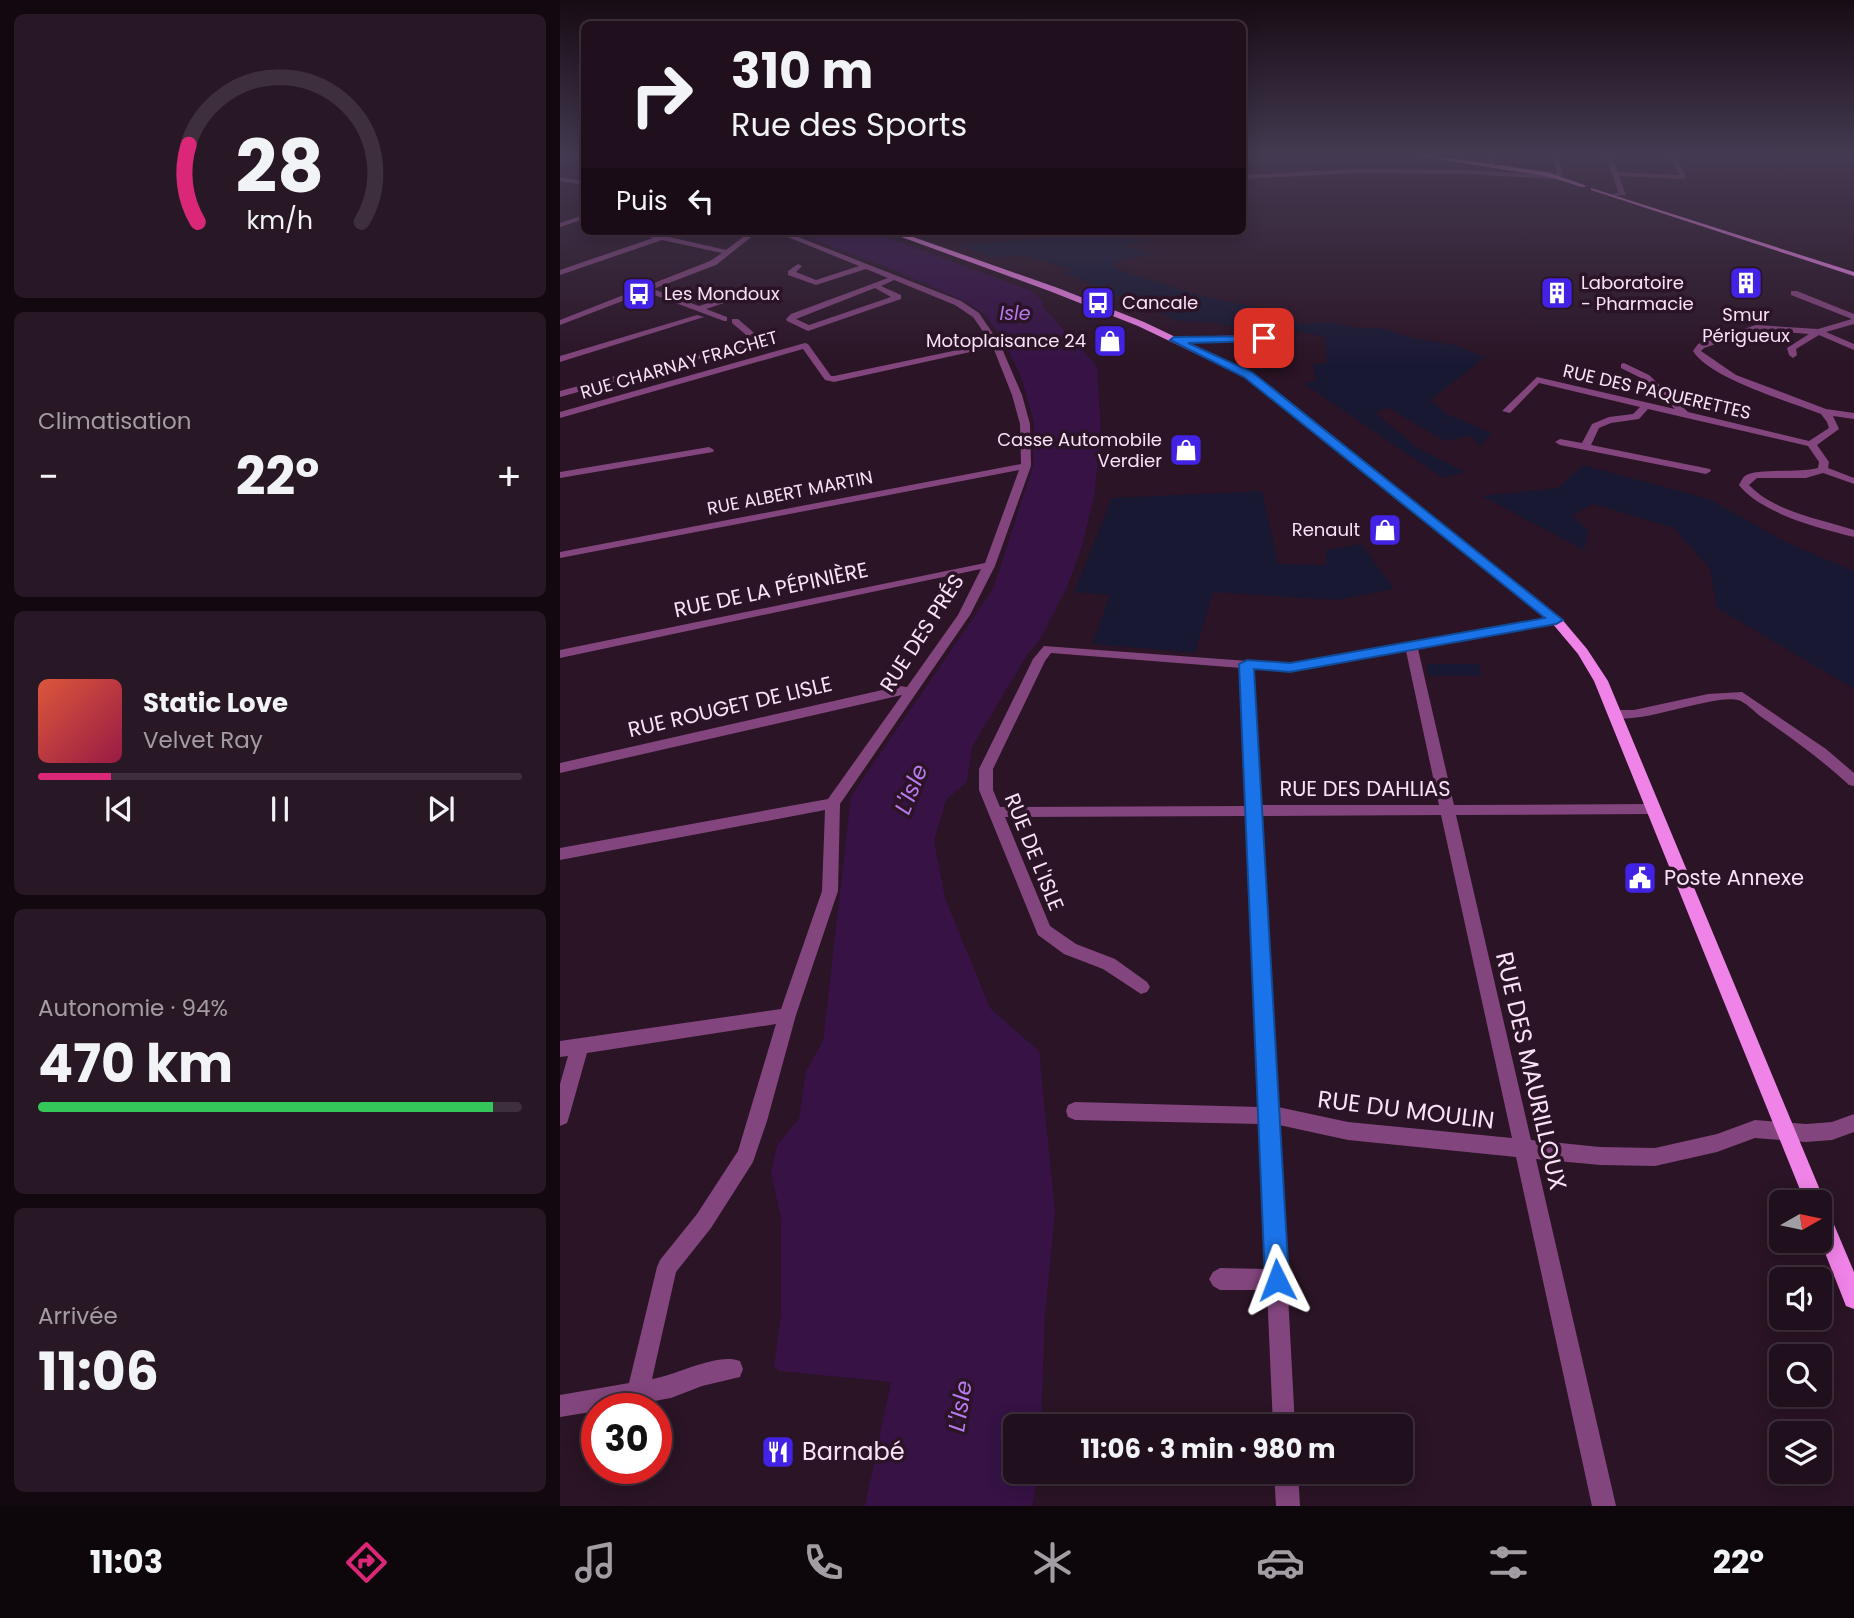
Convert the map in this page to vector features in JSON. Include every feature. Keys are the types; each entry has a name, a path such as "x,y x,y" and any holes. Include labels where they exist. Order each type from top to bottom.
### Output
{"main road":[{"path":"1705,225 1854,274"},
{"path":"901,235 1055,290 1248,374 1556,620 1583,652 1601,681 1810,1190"},
{"path":"920,235 995,267"},
{"path":"1832,1244 1854,1298"}],"street":[{"path":"563,225 581,227"},
{"path":"652,235 727,252"},
{"path":"560,323 713,263 750,235"},
{"name":"RUE DES PRÉS","path":"787,235 958,303 976,315 996,344 1017,395 1025,424 1026,466 989,566 964,615 833,803"},
{"path":"560,273 662,237"},
{"path":"798,266 790,272 816,283 867,266"},
{"path":"874,285 898,297 808,328 790,319 794,316 874,285 896,277"},
{"path":"646,289 700,313 724,319"},
{"path":"560,359 700,313 759,290"},
{"path":"1794,293 1854,319"},
{"path":"1793,355 1791,348 1818,332 1854,319"},
{"path":"560,394 757,340 736,321"},
{"path":"1854,347 1818,332 1756,327 1701,346 1697,351 1700,356 1733,377 1824,412 1854,416"},
{"path":"1174,340 1290,337"},
{"name":"RUE CHARNAY FRACHET","path":"560,415 805,346 828,378 834,379 996,344"},
{"path":"718,351 733,366"},
{"path":"1624,366 1646,377 1685,414"},
{"name":"RUE DES PAQUERETTES","path":"1507,411 1537,380 1811,444"},
{"path":"1585,447 1595,426 1636,417 1646,405"},
{"path":"1823,470 1824,462 1811,444 1833,429 1832,421 1824,412"},
{"path":"1560,442 1706,471"},
{"path":"560,475 709,450"},
{"name":"RUE ALBERT MARTIN","path":"560,555 1026,466"},
{"path":"1854,481 1823,470 1806,475 1755,475 1748,478 1744,485 1747,490 1770,504 1854,534"},
{"name":"RUE DE LA PÉPINIÈRE","path":"560,654 978,566 989,566"},
{"path":"1283,1414 1247,664 1290,668 1556,620"},
{"name":"RUE DES MAURILLOUX","path":"1411,647 1604,1506"},
{"name":"RUE DE L'ISLE","path":"1142,986 1109,964 1070,949 1044,930 994,813 986,790 986,769 1039,659 1048,649 1247,664"},
{"name":"RUE ROUGET DE LISLE","path":"560,768 900,690 909,692"},
{"path":"1615,714 1634,714 1708,698 1742,696 1821,752 1854,781"},
{"path":"560,854 833,803 830,891 787,1015 746,1156 704,1221 667,1267 638,1393 671,1387 702,1375 732,1369"},
{"name":"RUE DES DAHLIAS","path":"994,813 1653,809"},
{"path":"560,1049 787,1015"},
{"path":"560,1117 579,1046"},
{"name":"RUE DU MOULIN","path":"1075,1111 1284,1116 1348,1131 1600,1156 1655,1157 1717,1143 1755,1129 1832,1131 1854,1123"},
{"path":"1220,1279 1277,1280"},
{"path":"560,1406 581,1402"},
{"path":"1287,1484 1288,1506"}],"shaded area":[{"path":"1040,235 1089,235 1148,240 1122,246 1156,254 1117,261 1113,268 1205,297 1262,308 1284,322 1330,322 1357,328 1381,328 1412,338 1455,345 1485,357 1430,400 1447,414 1491,433 1480,446 1471,436 1444,441 1389,408 1374,412 1419,449 1465,472 1443,478 1304,384 1316,381 1313,364 1327,363 1325,337 1291,330 1262,332 1215,323 1178,321 1065,273 1071,269 1026,256 989,257 958,245 1040,239"},
{"path":"1583,465 1709,499 1786,542 1854,571 1854,689 1717,608 1710,569 1674,528 1593,504 1572,516 1589,531 1584,550 1482,496 1558,488"},
{"path":"1262,491 1278,564 1326,565 1326,550 1361,544 1394,589 1336,600 1213,592 1195,653 1092,644 1110,595 1074,592 1112,498"},
{"path":"1426,664 1479,664 1482,676 1429,676"}],"water":[{"path":"802,235 882,235 1031,291 1043,301 1042,306 1097,366 1101,436 1094,497 1082,546 1067,587 1040,640 1027,655 972,747 967,782 946,800 934,841 945,898 990,1008 1039,1051 1055,1212 1045,1315 1041,1414 1003,1414 1003,1484 1037,1484 1032,1506 865,1506 891,1382 779,1371 774,1366 781,1316 781,1219 771,1173 777,1145 799,1119 806,1071 823,1041 851,796 993,589 1033,466 1034,423 1022,380 1004,341 985,315 970,304 899,272"}],"place":[{"name":"Smur Périgueux","path":"1746,283"},
{"name":"Laboratoire - Pharmacie","path":"1557,293"},
{"name":"Les Mondoux","path":"639,294"},
{"name":"Cancale","path":"1098,303"},
{"name":"Motoplaisance 24","path":"1110,341"},
{"name":"Casse Automobile Verdier","path":"1186,450"},
{"name":"Renault","path":"1385,530"},
{"name":"Poste Annexe","path":"1640,878"},
{"name":"Barnabé","path":"778,1452"}],"route":[{"path":"1264,338 1197,337 1174,340 1248,374 1556,620 1290,668 1247,664 1277,1280"}],"water label":[{"name":"Isle","path":"1015,313"},
{"name":"L'Isle","path":"911,789"},
{"name":"L'Isle","path":"960,1406"}]}
